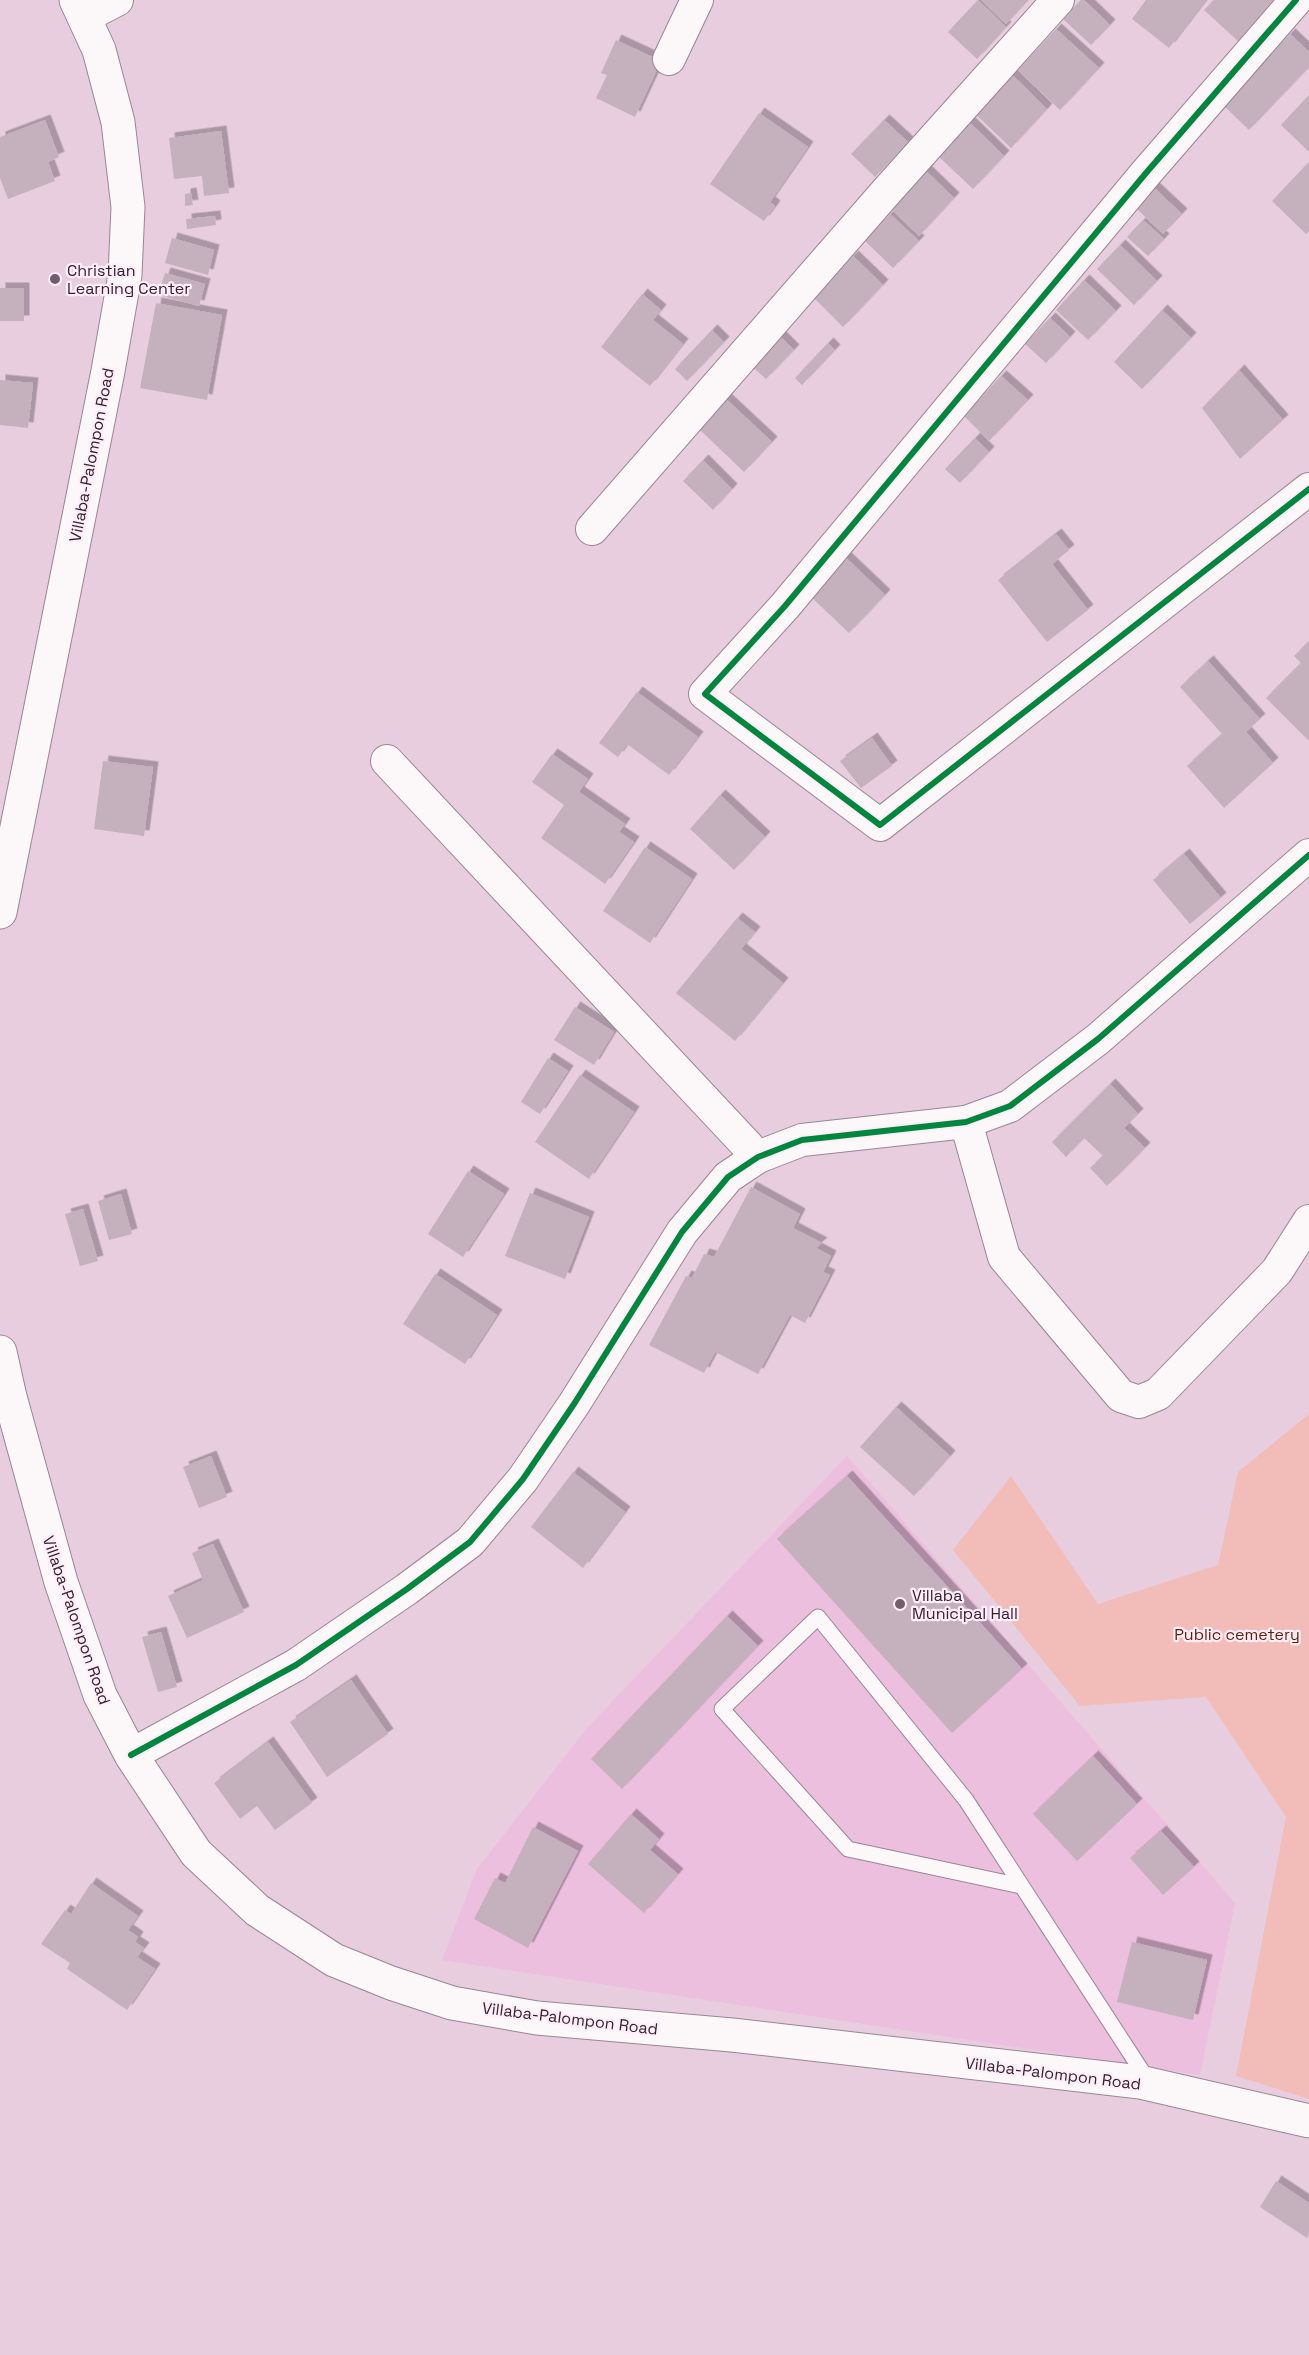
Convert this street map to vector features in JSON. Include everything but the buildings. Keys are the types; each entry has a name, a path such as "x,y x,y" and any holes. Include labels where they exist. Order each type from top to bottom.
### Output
{"main road":[{"name":"Villaba-Palompon Road","path":"0,912 106,382 125,274 128,207 118,122 99,50 80,9"},
{"name":"Villaba-Palompon Road","path":"0,1352 10,1397 61,1582 100,1695 131,1755 196,1853 256,1910 334,1960 452,2004 537,2018 732,2035 1150,2085 1309,2121"}],"street":[{"path":"80,9 117,0"},
{"path":"669,59 698,0"},
{"path":"592,529 878,201 1058,0"},
{"path":"1296,0 1146,173 785,606 705,694 880,825 1309,489"},
{"path":"387,761 758,1157"},
{"path":"131,1755 296,1665 407,1589 470,1542 523,1479 568,1414 682,1232 728,1177 758,1157 802,1140 966,1122 1010,1106 1098,1039 1309,855"},
{"path":"966,1122 1004,1257 1121,1396 1139,1402 1158,1394 1276,1271 1309,1221"}],"lane":[{"path":"1021,1886 848,1850 722,1709 818,1617 966,1800 1150,2085"}],"shaded area":[{"path":"847,1456 1235,1903 1200,2075 442,1960 477,1869 587,1728"}],"green space":[{"name":"Public cemetery","path":"1309,1414 1309,2099 1236,2076 1286,1817 1206,1697 1080,1706 953,1550 1011,1476 1098,1604 1218,1565 1238,1472"}],"cycle path":[{"path":"1296,0 1146,173 785,606 705,694 880,825 1309,489"},
{"path":"131,1755 296,1665 407,1589 470,1542 523,1479 574,1404 682,1232 728,1177 758,1157 802,1140 966,1122 1010,1106 1098,1039 1309,855"}],"place":[{"name":"Christian Learning Center","path":"55,279"},
{"name":"Villaba Municipal Hall","path":"900,1604"}]}
